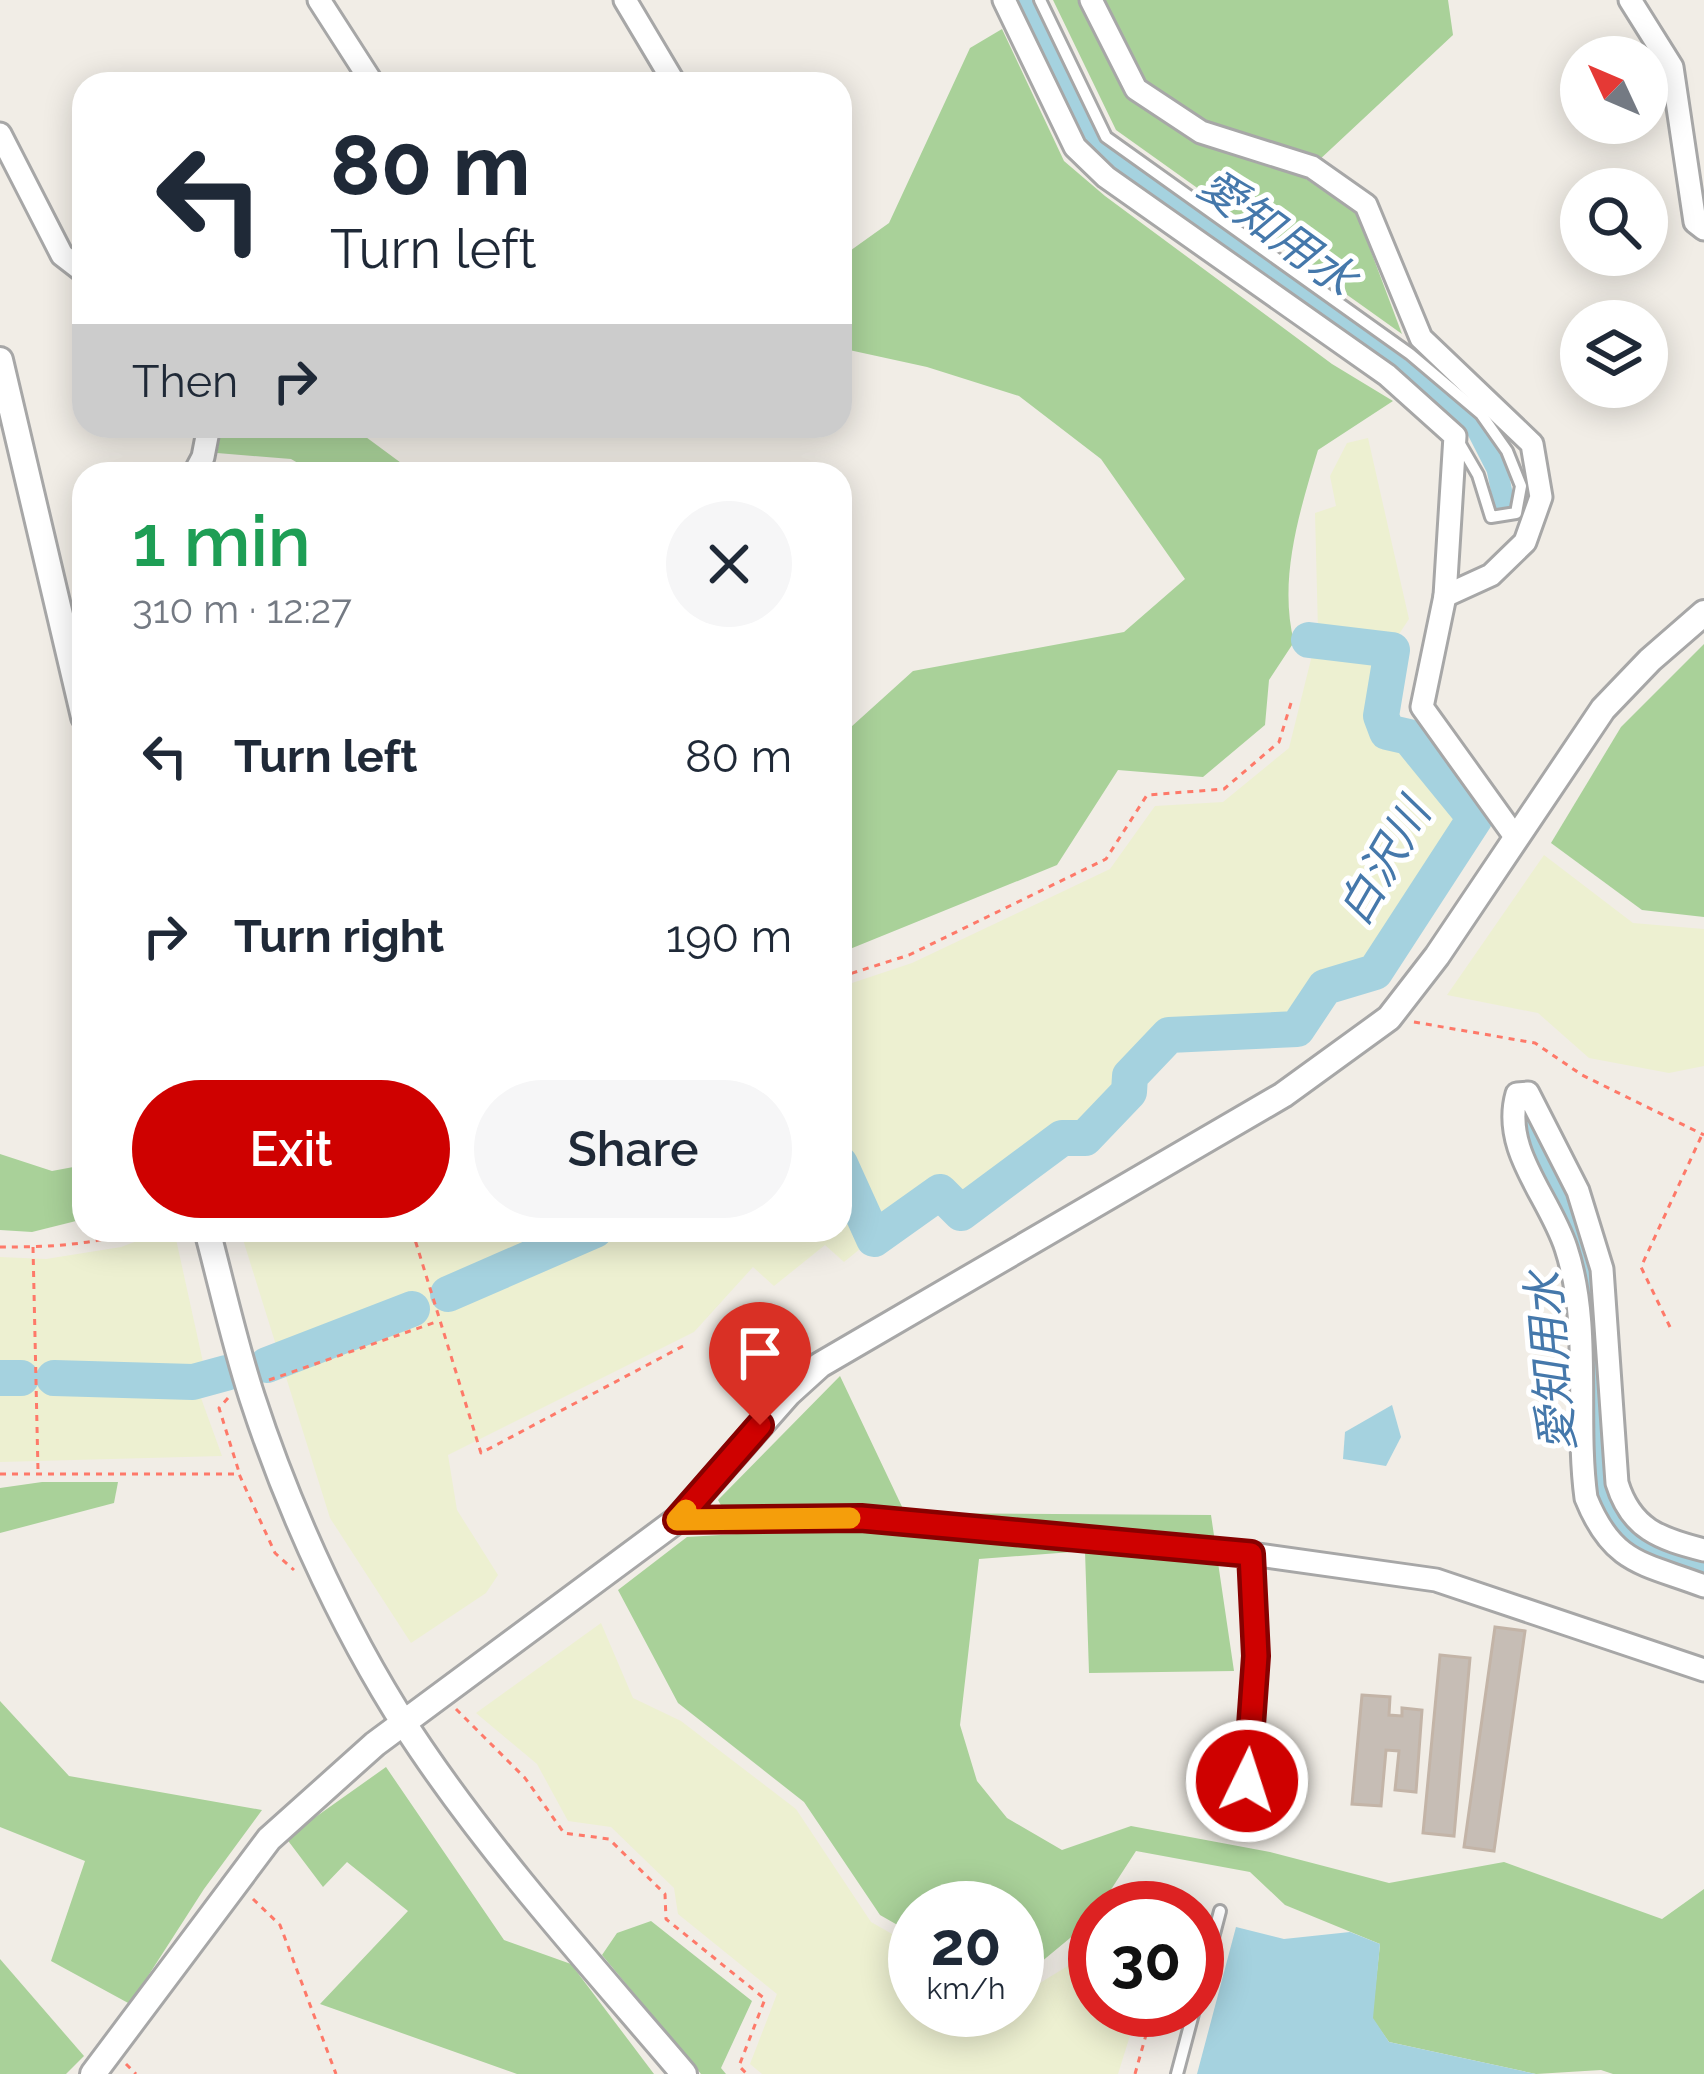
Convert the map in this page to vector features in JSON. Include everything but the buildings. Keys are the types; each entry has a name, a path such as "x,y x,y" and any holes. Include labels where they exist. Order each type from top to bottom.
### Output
{"street":[{"path":"319,0 365,72"},
{"path":"625,0 667,72"},
{"path":"1004,0 1075,147 1106,177 1387,375 1455,436 1445,596 1421,706 1516,838"},
{"path":"1090,0 1136,89 1201,132 1312,167 1366,205 1421,338 1532,444 1541,497 1525,542 1491,575 1445,596"},
{"path":"1630,0 1672,67 1695,222 1704,229"},
{"path":"0,134 62,255 72,263"},
{"path":"0,360 72,664"},
{"path":"93,2074 269,1839 375,1744 677,1520 788,1394 820,1365 1283,1095 1389,1018 1437,956 1603,709 1704,613"},
{"path":"1704,1550 1650,1534 1622,1502 1602,1268 1578,1191 1528,1094 1517,1094 1511,1116 1513,1134 1558,1226 1572,1269 1586,1498 1607,1540 1621,1553 1650,1570 1704,1586"},
{"path":"210,1242 252,1399 280,1475 314,1556 404,1724 484,1837 684,2074"},
{"path":"677,1520 861,1518 1251,1554 1436,1580 1704,1670"},
{"path":"1244,1823 1256,1656 1251,1554"}],"lane":[{"path":"1040,0 1106,137 1410,354 1481,414 1508,451 1522,486 1516,513 1491,517 1478,475 1455,436"},
{"path":"1178,2074 1187,2037"}],"path":[{"path":"852,973 909,955 1106,859 1147,795 1224,788 1280,742 1291,703"},
{"path":"1389,1018 1535,1043 1582,1075 1703,1135 1641,1267 1670,1327"},
{"path":"0,1246 77,1242"},
{"path":"415,1242 482,1453 686,1345"},
{"path":"33,1247 38,1471"},
{"path":"262,1383 438,1321"},
{"path":"232,1393 219,1408 239,1474 275,1553 304,1579"},
{"path":"0,1474 239,1474"},
{"path":"442,1695 525,1778 564,1833 609,1839 665,1894 666,1919 766,1999 739,2066 747,2074"},
{"path":"235,1881 280,1925 336,2074"},
{"path":"1135,2074 1145,2037"}],"green space":[{"path":"1053,0 1448,0 1453,35 1302,176 1357,214 1402,334 1116,130"},
{"path":"1002,29 1064,161 1332,364 1393,401 1318,450 1290,569 1294,642 1269,680 1265,725 1203,777 1118,770 1057,865 852,948 852,726 913,671 1124,632 1185,579 1101,459 1019,396 927,367 852,351 852,249 889,223 970,48"},
{"path":"220,438 367,438 400,462 296,462 217,453"},
{"path":"1368,438 1409,619 1378,666 1372,723 1381,742 1406,747 1460,818 1379,966 1322,976 1293,1021 1167,1025 1125,1068 1120,1088 1082,1129 1058,1130 961,1201 941,1183 844,1262 825,1245 774,1286 753,1267 694,1332 448,1455 457,1510 498,1575 486,1593 411,1643 330,1518 244,1242 852,1242 852,983 912,963 1110,869 1155,806 1223,802 1289,748 1318,631 1315,513 1336,506 1330,476 1347,443"},
{"path":"1704,644 1704,917 1642,910 1551,843 1621,727"},
{"path":"1544,855 1633,923 1704,929 1704,1066 1669,1073 1589,1058 1538,1013 1447,995"},
{"path":"0,1154 52,1171 72,1167 72,1222 32,1232 0,1230"},
{"path":"135,1242 177,1242 203,1362 201,1398 222,1456 0,1462 0,1257 46,1259"},
{"path":"840,1376 905,1513 1211,1515 1234,1671 1089,1673 1085,1551 979,1559 960,1725 977,1781 1007,1818 1062,1850 1131,1826 1270,1852 1389,1883 1504,1862 1662,1919 1704,1889 1704,2074 1601,2070 1536,2074 1389,2042 1372,2018 1380,1944 1285,1905 1250,1872 1136,1851 1117,1881 1068,1881 1068,1940 1044,1960 1044,1881 888,1881 888,1920 880,1915 804,1802 678,1703 618,1590 687,1537 737,1534 718,1500"},
{"path":"42,1482 118,1482 114,1503 0,1533 0,1488"},
{"path":"601,1623 633,1698 681,1721 796,1809 871,1922 888,1932 888,2037 1044,2037 1044,1981 1068,1966 1068,2037 1130,2037 1118,2074 762,2074 750,2064 777,1994 678,1914 674,1888 611,1827 568,1821 537,1764 476,1713"},
{"path":"0,1701 69,1776 262,1810 130,2004 51,1961 85,1861 0,1827"},
{"path":"386,1767 504,1940 571,1964 654,2074 517,2074 320,2004 408,1911 347,1862 323,1887 286,1838"},
{"path":"651,1921 752,2001 721,2068 726,2074 701,2074 602,1955 617,1933"},
{"path":"0,1959 84,2056 66,2074 0,2074"}],"water":[{"path":"1392,1405 1401,1437 1386,1466 1343,1459 1345,1432"},
{"path":"1236,1927 1284,1939 1350,1932 1380,1944 1373,2018 1389,2042 1536,2074 1197,2074 1207,2037 1224,2037 1224,1972"}],"waterway":[{"name":"愛知用水","path":"1022,0 1096,149 1473,422 1497,469 1505,507"},
{"name":"白沢川","path":"852,1190 874,1239 940,1192 961,1213 1062,1138 1085,1138 1129,1092 1130,1076 1169,1035 1297,1029 1325,987 1375,972 1475,818 1409,737 1387,732 1381,716 1392,650 1309,640"},
{"name":"愛知用水","path":"1523,1099 1533,1141 1584,1262 1591,1310 1598,1472 1606,1511 1618,1531 1639,1548 1704,1570"},
{"name":"白沢川","path":"448,1294 567,1242"},
{"name":"白沢川","path":"267,1365 412,1309"},
{"name":"白沢川","path":"54,1378 193,1382 226,1373"},
{"name":"白沢川","path":"0,1378 21,1378"}],"slow traffic":[{"path":"686,1510 677,1520 850,1518"}],"route":[{"path":"760,1425 677,1520 861,1518 1251,1554 1256,1656 1247,1781"}]}
